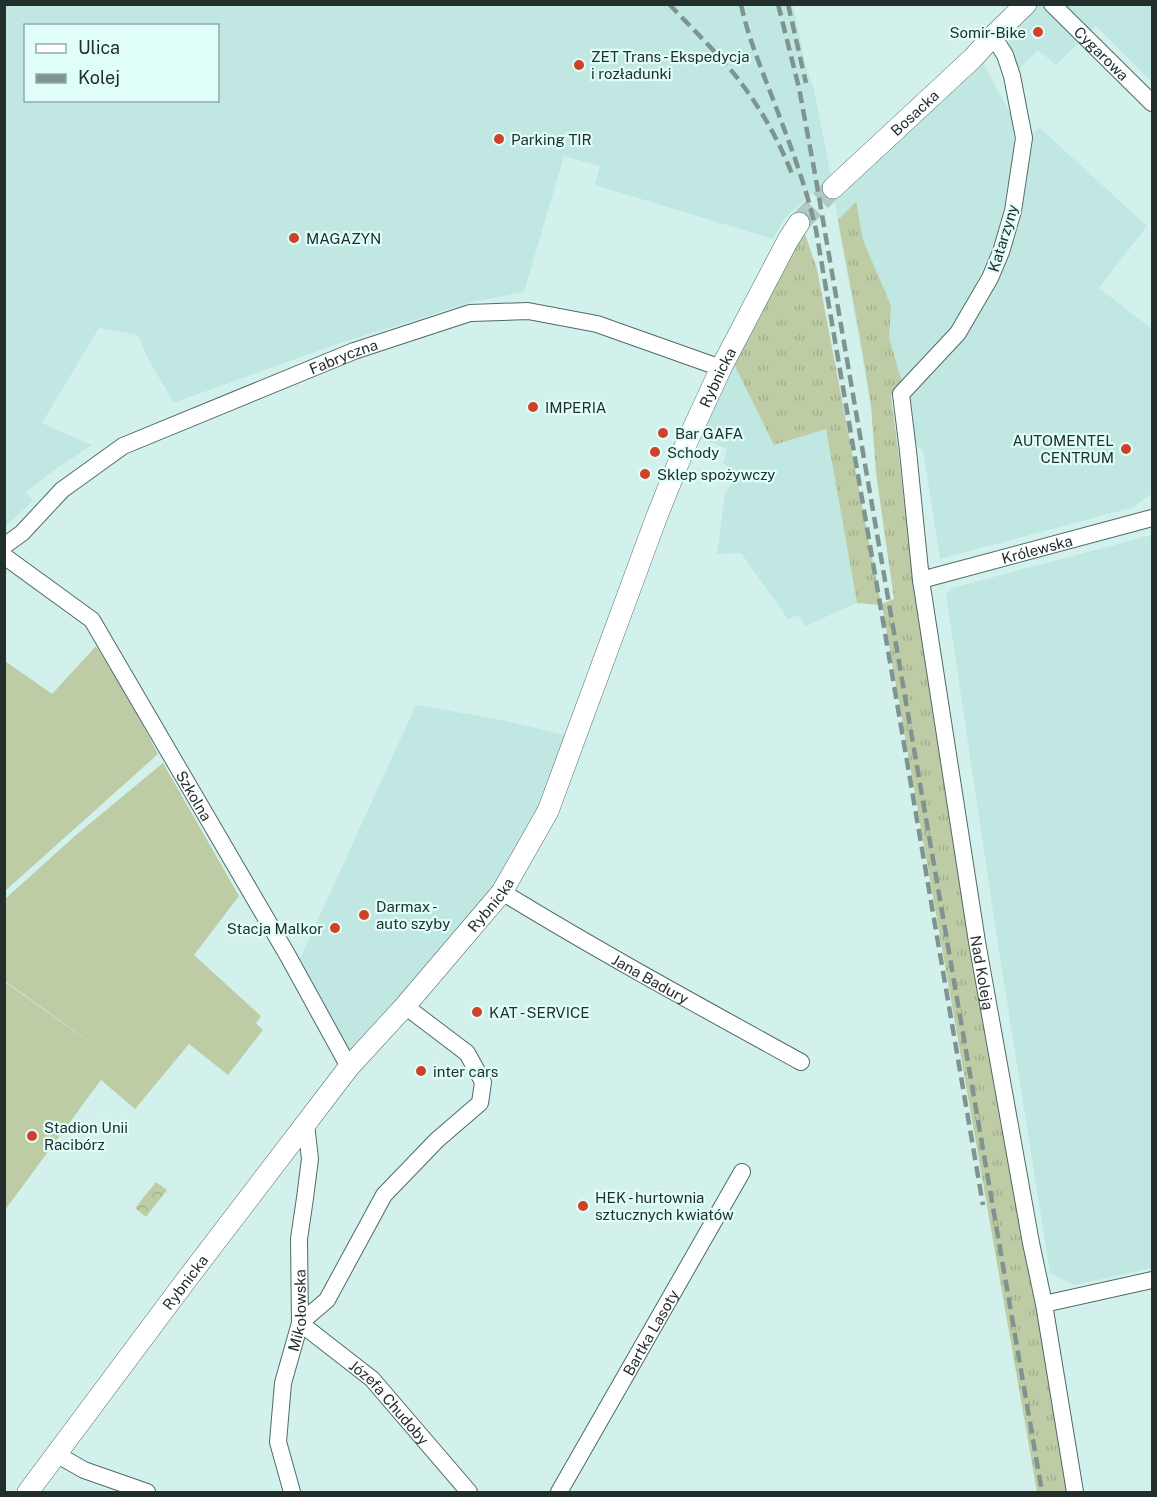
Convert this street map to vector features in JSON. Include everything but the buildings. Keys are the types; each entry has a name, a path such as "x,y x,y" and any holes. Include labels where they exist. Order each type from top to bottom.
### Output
{"street":[{"name":"Bosacka","path":"993,36 1010,4"},
{"name":"Bosacka","path":"833,188 973,58 1026,4"},
{"name":"Cygarowa","path":"1052,4 1152,103"},
{"name":"Katarzyny","path":"908,451 901,394 958,333 990,278 1001,252 1013,211 1024,138 1012,76 1005,56 993,36"},
{"name":"Rybnicka","path":"28,1492 349,1067 405,1006 502,892 549,812 657,516 686,444 721,368 799,223"},
{"name":"Fabryczna","path":"4,546 22,533 62,490 123,446 354,351 470,313 528,312 597,324 721,368"},
{"name":"Nad Koleją","path":"908,451 921,580 979,954 1031,1244 1044,1304 1075,1492"},
{"name":"Królewska","path":"921,580 1152,518"},
{"name":"Szkolna","path":"4,556 92,620 288,956 349,1067"},
{"name":"Jana Badury","path":"502,892 617,960 801,1062"},
{"path":"300,1323 327,1300 384,1195 437,1140 480,1103 483,1082 467,1053 405,1006"},
{"name":"Mikołowska","path":"292,1492 278,1442 283,1383 300,1323 299,1239 310,1159 306,1124"},
{"name":"Bartka Lasoty","path":"559,1492 742,1173"},
{"path":"1044,1304 1152,1280"},
{"name":"Józefa Chudoby","path":"300,1323 372,1379 469,1492"},
{"path":"56,1454 89,1472 147,1492"}],"shaded area":[{"path":"4,5 793,5 806,66 814,91 831,176 784,219 773,239 595,185 600,166 564,156 524,292 472,302 337,344 173,403 148,359 138,335 99,328 42,423 92,445 26,492 33,501 5,527"},
{"path":"1035,5 1152,5 1152,82 1096,26 1056,65 1038,50 1016,72 1007,34"},
{"path":"982,61 1012,117 1015,151 998,239 951,329 902,382 871,406 835,200"},
{"path":"1040,128 1147,226 1099,288 1152,329 1152,493 1134,507 940,559 923,450 912,443 908,396 958,342 1001,277 1020,222 1030,134"},
{"path":"734,364 826,428 857,603 805,626 798,615 788,619 741,553 717,554 725,494 736,476 723,463 727,449 700,438"},
{"path":"1152,535 1152,1268 1075,1285 1050,1273 946,594 952,588"},
{"path":"416,705 502,720 569,736 542,811 498,890 350,1056 299,961"}],"green space":[{"path":"856,202 863,240 891,306 889,338 902,382 891,396 914,590 1069,1492 1037,1492 882,605 857,603 826,429 774,445 734,364 803,228 817,269 881,604 894,599 876,473 871,406 838,220"},
{"path":"96,646 129,698 158,754 5,891 5,661 52,694"},
{"path":"163,763 239,896 194,955 261,1016 256,1023 263,1030 228,1075 189,1044 135,1109 101,1080 5,1210 5,982 116,1061 5,981 5,899 76,835"},
{"path":"156,1182 167,1190 146,1217 135,1208"}],"tunnel":[{"path":"799,223 833,188"}],"railway":[{"path":"669,4 723,61 749,93 773,132 792,174"},
{"path":"741,4 751,42 797,165 816,230 983,1205"},
{"path":"778,4 799,88 815,174 1042,1492"},
{"path":"788,4 806,83"}],"place":[{"name":"Somir-Bike","path":"1038,32"},
{"name":"ZET Trans - Ekspedycja i rozładunki","path":"579,65"},
{"name":"Parking TIR","path":"499,139"},
{"name":"MAGAZYN","path":"294,238"},
{"name":"IMPERIA","path":"533,407"},
{"name":"Bar GAFA","path":"663,433"},
{"name":"AUTOMENTEL CENTRUM","path":"1126,449"},
{"name":"Schody","path":"655,452"},
{"name":"Sklep spożywczy","path":"645,474"},
{"name":"Darmax - auto szyby","path":"364,915"},
{"name":"Stacja Malkor","path":"335,928"},
{"name":"KAT - SERVICE","path":"477,1012"},
{"name":"inter cars","path":"421,1071"},
{"name":"Stadion Unii Racibórz","path":"32,1136"},
{"name":"HEK - hurtownia sztucznych kwiatów","path":"583,1206"}]}
